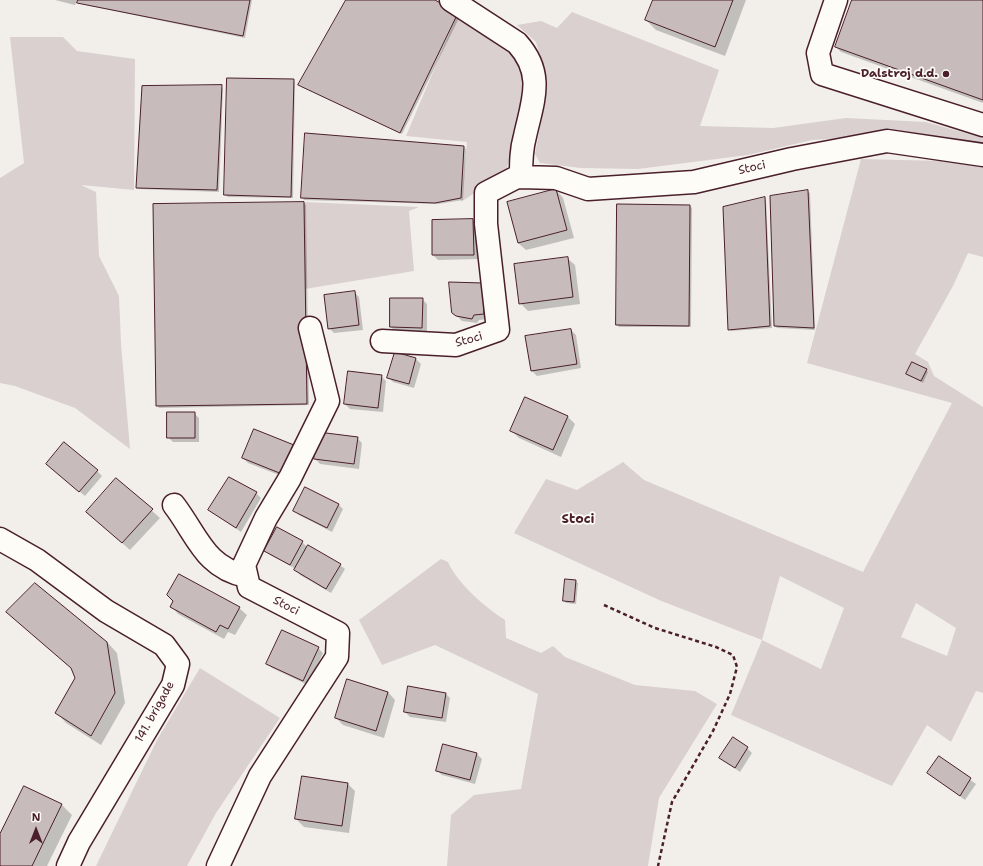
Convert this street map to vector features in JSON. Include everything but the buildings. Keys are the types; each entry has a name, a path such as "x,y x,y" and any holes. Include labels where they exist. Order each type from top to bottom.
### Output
{"street":[{"path":"451,0 517,43 526,52 533,68 536,85 534,101 524,137 521,158 521,177"},
{"path":"836,0 818,53 822,74 983,125"},
{"name":"Stoci","path":"382,341 456,346 498,330 486,224 486,193 514,178 556,178 588,189 694,182 792,159 887,141 983,154"},
{"path":"174,505 188,524 198,544 211,558 232,573 246,576 244,565 266,518 290,478 328,401 310,328"},
{"name":"141. brigade","path":"0,539 37,560 106,611 164,645 178,664 173,685 78,842 68,866"},
{"name":"Stoci","path":"218,866 260,776 337,657 338,633 249,587 246,576"}],"path":[{"path":"604,605 655,628 716,646 733,654 737,667 730,694 713,731 672,802 658,866"}],"shaded area":[{"path":"572,12 719,70 700,126 773,128 846,118 926,122 983,138 983,146 948,137 891,135 812,140 748,155 638,169 581,168 540,163 535,154 544,104 543,67 536,42 517,25 541,21 557,28"},
{"path":"458,13 515,50 527,86 506,172 461,202 467,142 406,136"},
{"path":"10,37 63,37 77,51 135,59 134,190 81,185 96,192 99,256 119,296 121,344 130,449 75,408 15,386 0,383 0,178 24,163"},
{"path":"861,159 941,161 983,167 983,257 968,253 953,286 915,354 928,362 934,376 983,407 983,693 976,691 951,742 927,725 892,786 731,715 762,640 659,600 514,533 546,479 577,490 623,462 644,480 863,572 952,403 807,363","holes":["780,576 844,608 821,669 762,640","916,603 956,628 947,656 901,637"]},
{"path":"304,202 419,207 409,211 414,271 305,289"},
{"path":"441,559 448,562 458,578 473,594 489,609 505,620 506,638 541,653 553,646 565,657 635,685 695,691 717,704 659,798 648,866 447,866 451,815 474,795 521,789 538,694 435,645 382,665 359,620"},
{"path":"200,668 280,718 216,813 187,866 96,866 157,740"}],"place":[{"name":"Dalstroj d.d.","path":"946,74"}],"district":[{"name":"Stoci","path":"578,520"}]}
